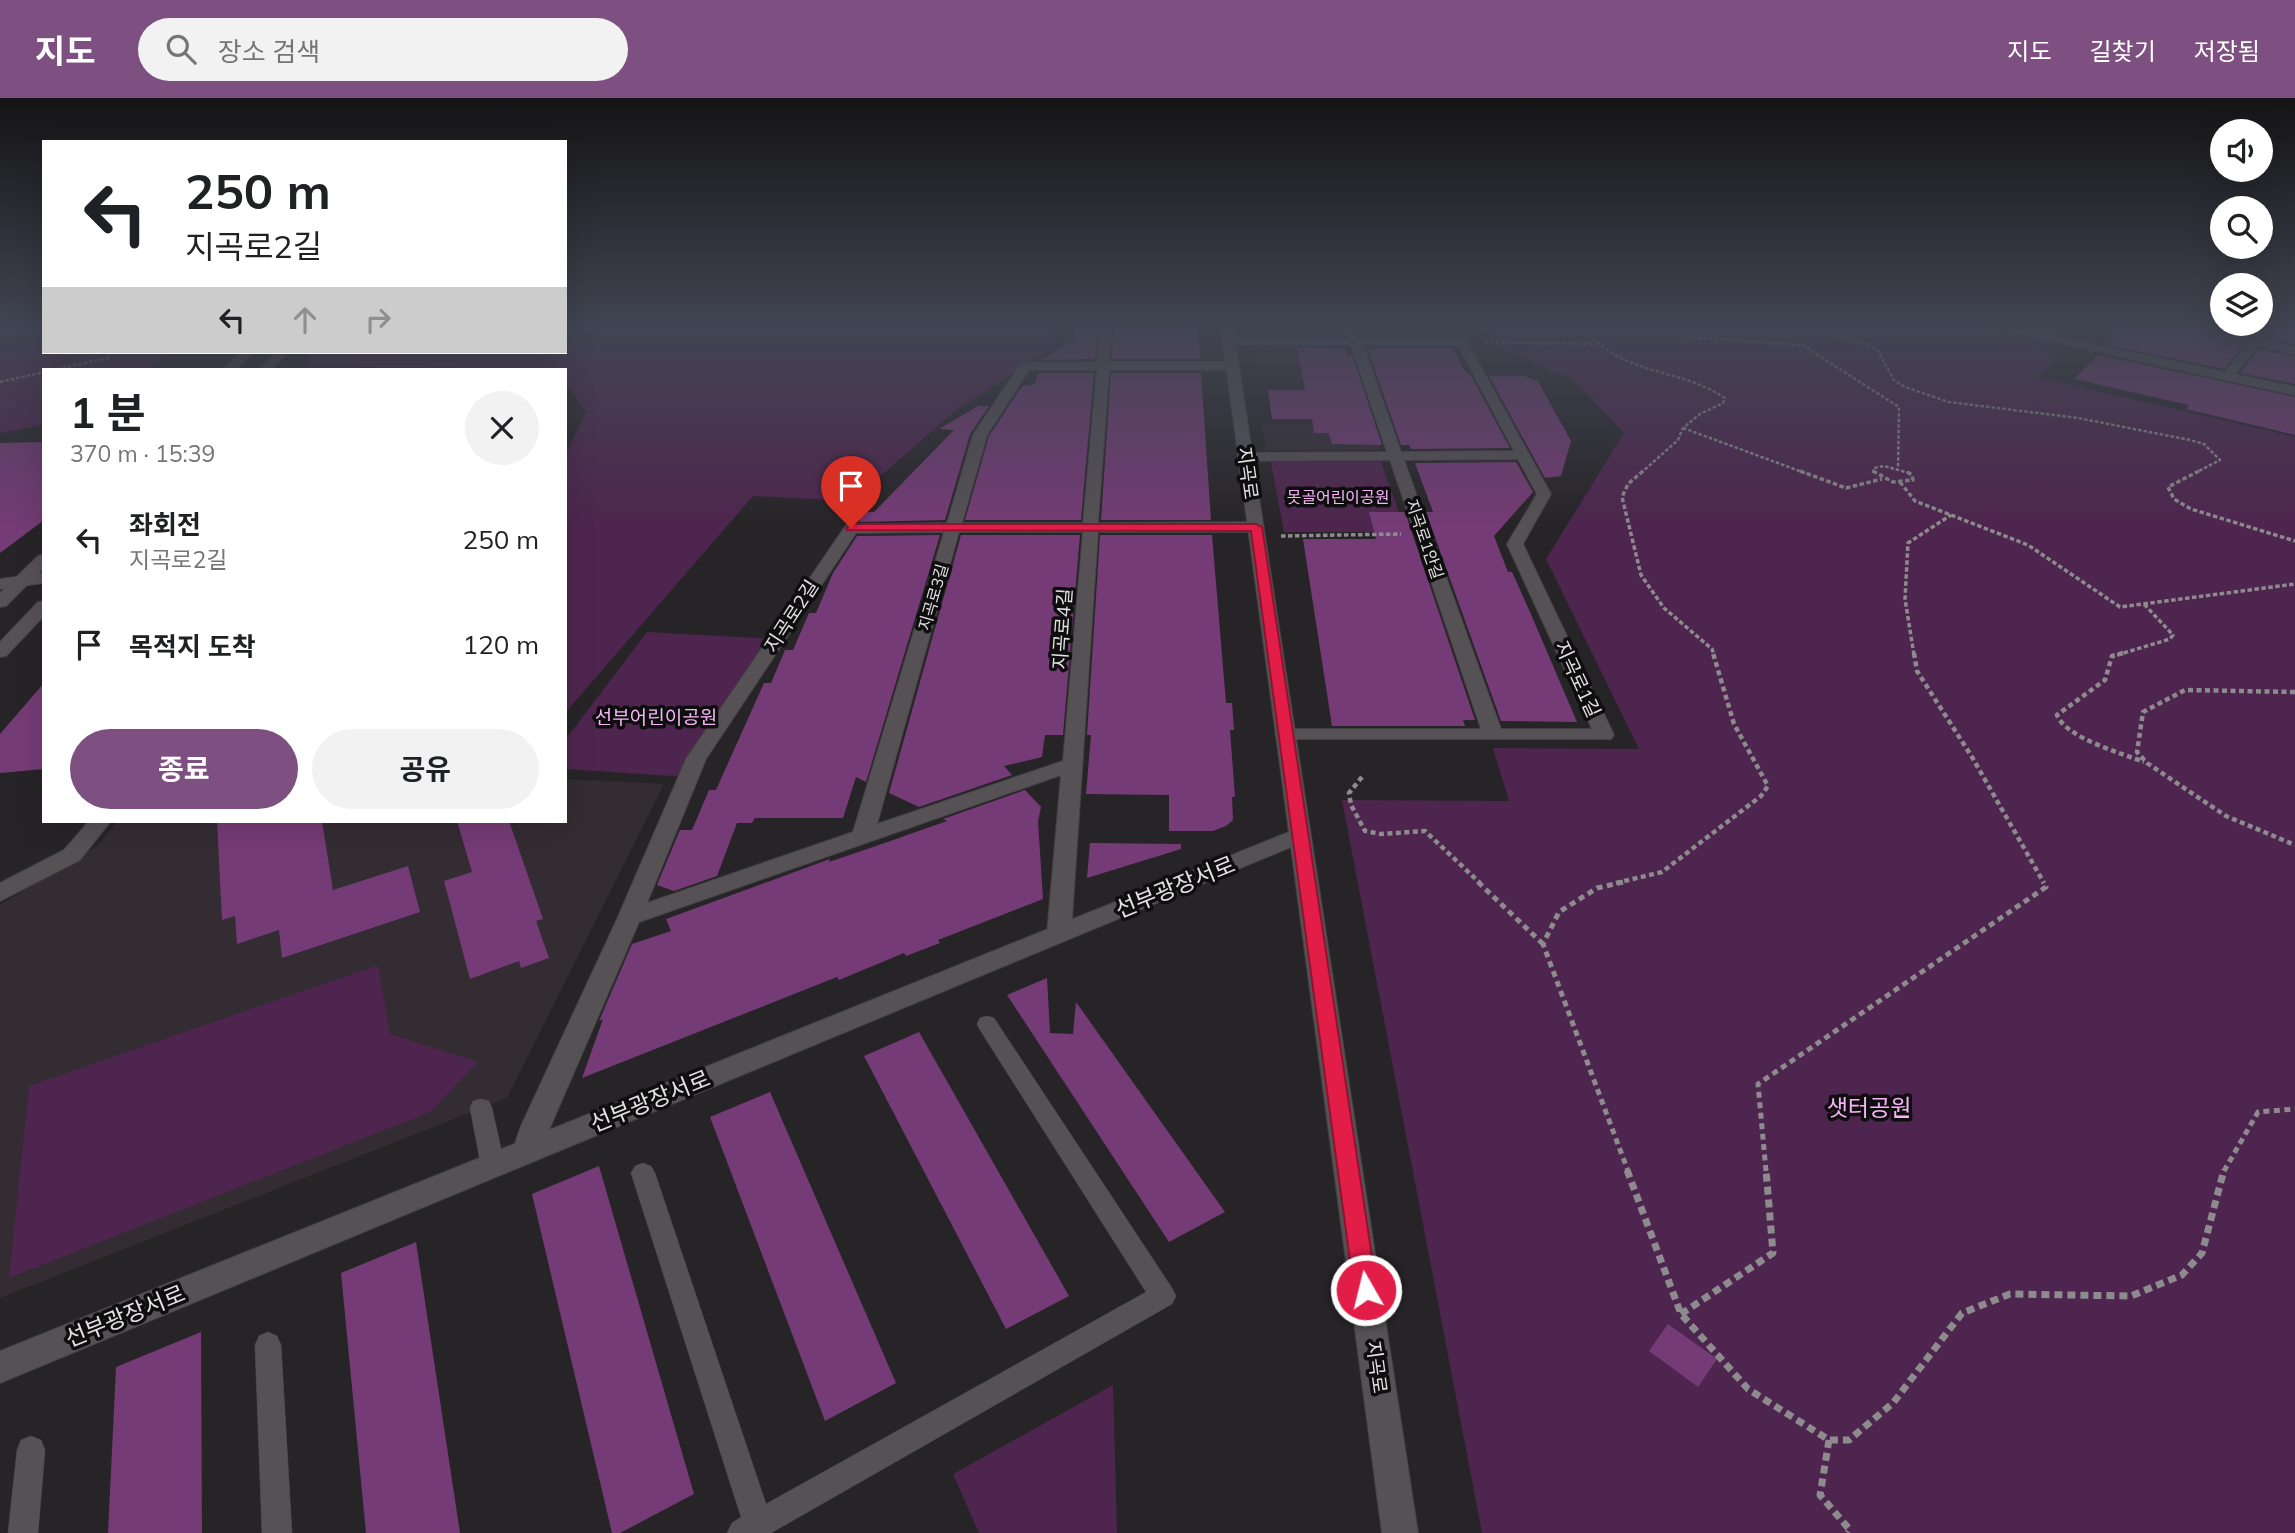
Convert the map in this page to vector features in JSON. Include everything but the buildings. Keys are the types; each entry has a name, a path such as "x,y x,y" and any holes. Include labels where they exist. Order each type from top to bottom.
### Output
{"street":[{"name":"지곡로3길","path":"863,836 980,435 1006,395"},
{"name":"지곡로4길","path":"1059,934 1101,395"},
{"name":"지곡로","path":"1237,395 1400,1533"},
{"name":"지곡로1안길","path":"1374,395 1493,735"},
{"name":"지곡로1길","path":"1285,735 1604,735 1515,544 1544,494 1491,395"},
{"path":"1246,457 1523,455"},
{"name":"지곡로2길","path":"526,1152 535,1126 630,917 696,759 851,528 1091,527 1257,532"},
{"path":"0,602 42,561"},
{"path":"0,584 42,578"},
{"path":"0,652 42,608"},
{"path":"630,917 1072,764"},
{"path":"0,893 72,855 98,823"},
{"name":"선부광장서로","path":"0,1367 1300,835"}],"lane":[{"path":"643,1173 749,1530 1163,1296 987,1024"},
{"path":"481,1108 493,1166"},
{"path":"268,1345 277,1533"},
{"path":"23,1533 30,1450"}],"path":[{"path":"1543,944 1559,912 1597,888 1661,872 1761,796 1769,786 1734,724 1712,649 1664,608 1641,575 1622,497 1628,484 1678,440 1683,428 1700,414 1723,403 1725,398 1721,395"},
{"path":"1880,395 1899,407 1898,468"},
{"path":"1928,395 1949,402 2078,418 2204,444 2220,460 2168,487 2174,499 2191,509 2295,541"},
{"path":"1683,428 1846,488 1882,479 1910,481 1913,477 1898,468 1874,468 1873,473 1882,479"},
{"path":"1900,482 1915,500 2028,545 2120,607 2295,584"},
{"path":"1681,1314 1773,1253 1758,1084 2046,887 1972,757 1917,671 1905,599 1908,543 1951,515"},
{"path":"1257,532 1423,534"},
{"path":"2144,604 2174,635 2170,639 2112,656 2105,680 2057,715 2060,723 2070,732 2147,763 2226,816 2295,845"},
{"path":"2147,763 2137,752 2143,712 2185,690 2295,692"},
{"path":"1362,777 1349,793 1351,805 1365,831 1381,834 1425,831 1543,944 1681,1314 1748,1389 1829,1440 1849,1440 1893,1403 1962,1313 2010,1294 2131,1296 2182,1275 2202,1252 2225,1167 2258,1112 2295,1109"},
{"path":"1829,1440 1820,1495 1850,1530 1848,1533"}],"shaded area":[{"path":"1261,424 1372,424 1381,450 1266,450"},
{"path":"567,779 664,784 507,1098 0,1298 0,905 97,846 115,823 567,823"}],"green space":[{"path":"0,395 42,395 42,425 0,433"},
{"path":"574,395 980,395 955,411 852,501 753,496 567,711 567,452 586,412"},
{"name":"샛터공원","path":"1587,395 2114,395 2295,437 2295,1533 1482,1533 1342,800 1509,801 1493,748 1639,749 1546,559 1624,433"},
{"name":"못골어린이공원","path":"1271,462 1381,462 1406,532 1284,532"},
{"name":"선부어린이공원","path":"647,632 772,639 688,777 567,769 567,737"},
{"path":"378,965 390,1034 478,1062 430,1112 9,1278 29,1086"},
{"path":"1113,1385 1117,1533 979,1533 953,1474"}],"route":[{"path":"851,528 1256,527 1366,1290"}]}
